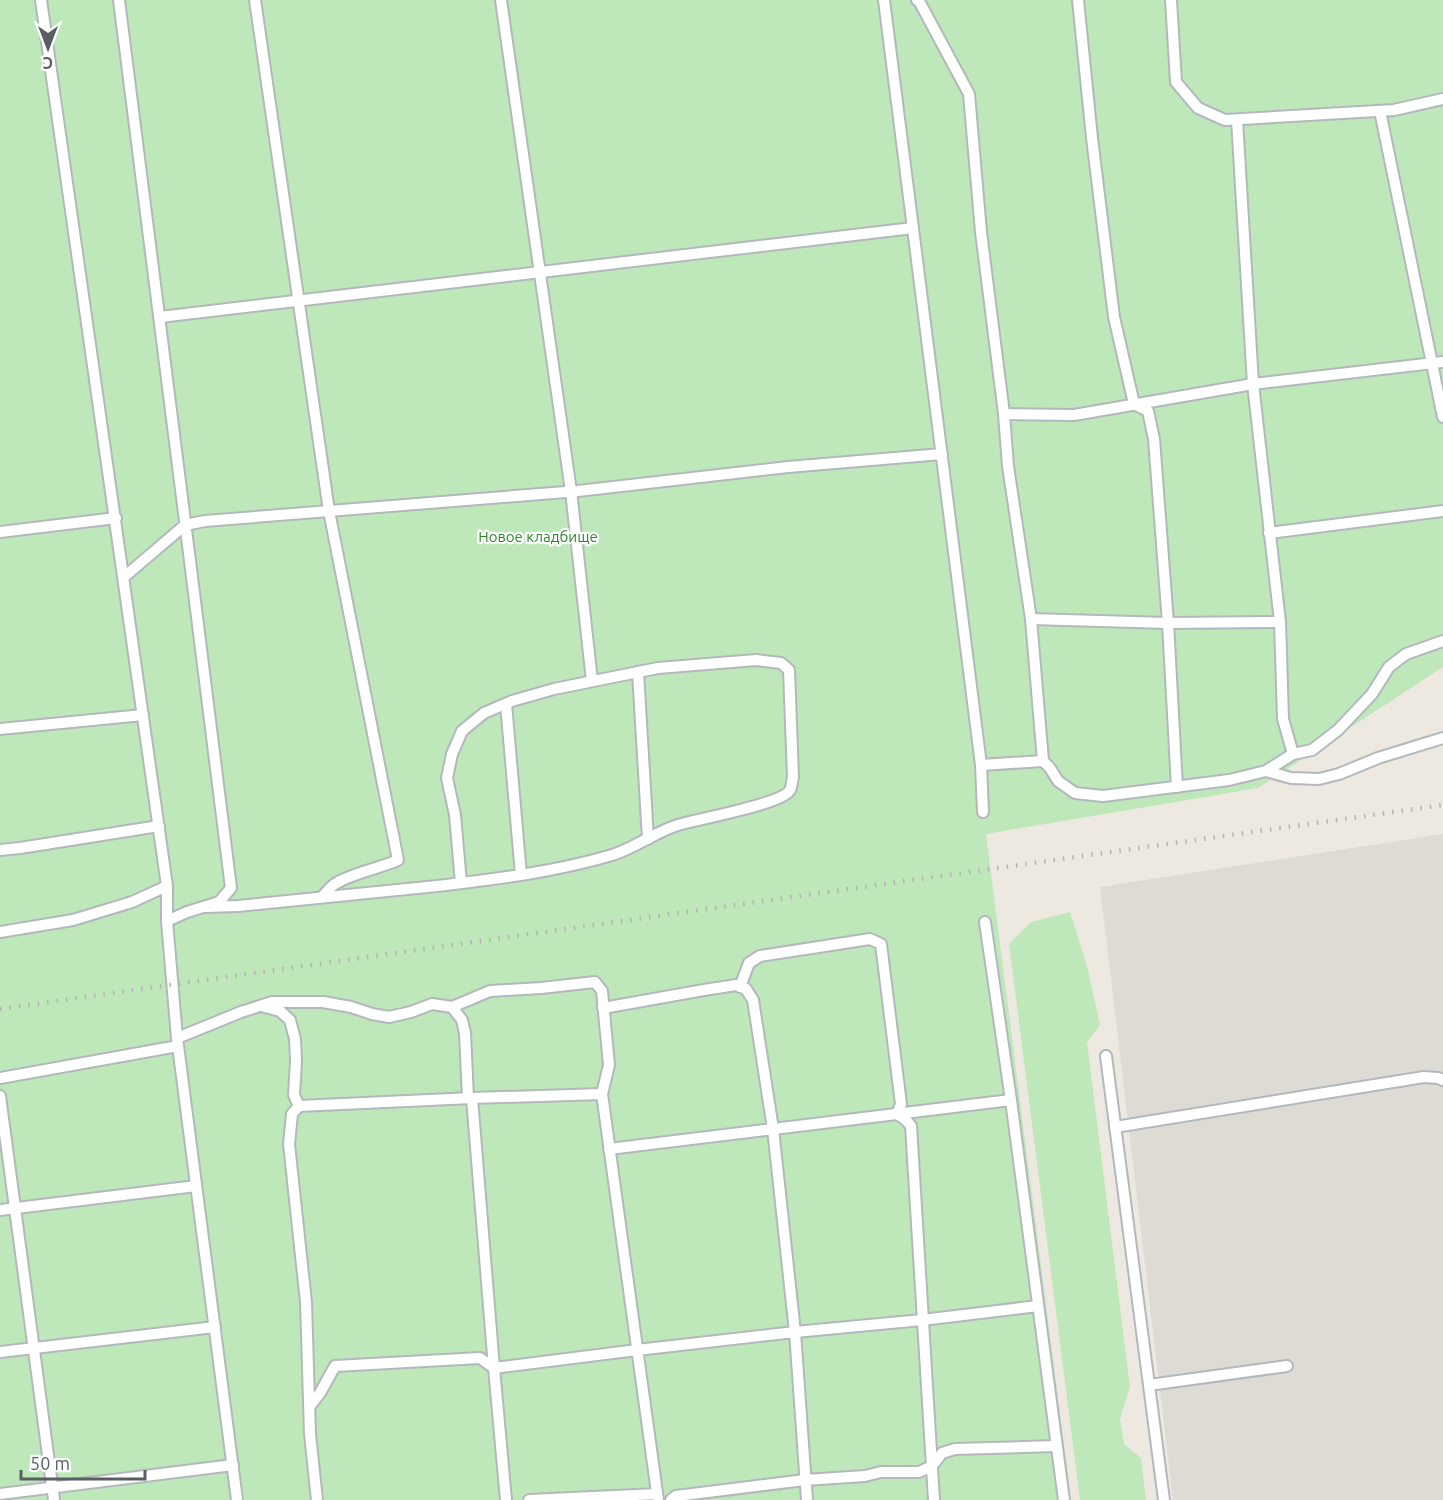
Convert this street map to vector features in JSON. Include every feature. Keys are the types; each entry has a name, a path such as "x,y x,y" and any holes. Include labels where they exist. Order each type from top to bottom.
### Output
{"lane":[{"path":"41,0 167,886 167,921 178,1042 237,1500"},
{"path":"119,0 231,888 219,902 167,921"},
{"path":"255,0 329,511 398,860 336,883 321,897"},
{"path":"501,0 571,491 592,681"},
{"path":"884,0 981,765 983,812"},
{"path":"917,0 969,94 981,232 1004,414 1008,466 1031,619 1043,761 1058,781 1075,793 1102,796 1229,780 1266,771 1293,754 1312,750 1338,730 1372,694 1389,667 1406,654 1443,641"},
{"path":"1078,0 1114,317 1134,404"},
{"path":"1171,0 1176,82 1198,108 1225,120 1394,110 1443,99"},
{"path":"1380,111 1443,417"},
{"path":"1237,120 1252,384 1280,622 1283,719 1293,754"},
{"path":"160,317 913,228"},
{"path":"1004,414 1074,415 1252,384 1443,362"},
{"path":"1134,404 1148,411 1154,439 1168,623 1177,787"},
{"path":"124,577 185,525 205,521 571,491 788,467 942,454"},
{"path":"1269,532 1443,512"},
{"path":"0,532 116,518"},
{"path":"1031,619 1168,623 1280,622"},
{"path":"205,907 238,906 461,883 535,873 614,855 676,825 784,796 790,790 793,777 789,670 781,663 756,660 658,669 554,689 484,713 462,731 452,754 447,778 455,815 461,883"},
{"path":"638,672 648,839"},
{"path":"506,704 521,875"},
{"path":"0,729 143,715"},
{"path":"1266,771 1291,778 1319,779 1443,738"},
{"path":"981,765 1043,761"},
{"path":"0,850 159,826"},
{"path":"0,932 73,920 132,902 167,886"},
{"path":"985,922 1064,1500"},
{"path":"740,987 749,963 759,956 870,939 881,944 902,1104 897,1114"},
{"path":"0,1078 178,1042 240,1012 272,1002 323,1002 351,1006 388,1017 432,1004 452,1007 490,991 595,982 602,991 609,1065 602,1094 658,1497 529,1500"},
{"path":"603,1008 736,986 746,989 753,1000 773,1129 795,1332 807,1500"},
{"path":"261,1005 280,1011 290,1020 295,1039 294,1095 299,1106"},
{"path":"452,1007 462,1020 465,1033 506,1500"},
{"path":"1106,1056 1164,1500"},
{"path":"1115,1127 1424,1077 1443,1080"},
{"path":"317,1500 310,1434 306,1302 289,1144 292,1114 299,1106 602,1094"},
{"path":"0,1096 54,1500"},
{"path":"609,1149 1011,1100"},
{"path":"897,1114 911,1126 934,1500"},
{"path":"0,1210 196,1186"},
{"path":"310,1406 335,1366 480,1358 494,1368 1038,1306"},
{"path":"0,1352 215,1327"},
{"path":"1149,1385 1287,1366"},
{"path":"670,1500 676,1496 805,1480 866,1476 881,1472 919,1472 932,1466 942,1453 955,1449 1056,1446"},
{"path":"0,1494 233,1465"}],"shaded area":[{"path":"1443,834 1443,1500 1173,1500 1100,887"}],"green space":[{"name":"Новое кладбище","path":"0,0 1443,0 1443,667 1258,788 986,834 1071,1500 0,1500"},
{"path":"1070,912 1087,966 1100,1025 1087,1042 1130,1387 1120,1419 1124,1444 1141,1458 1146,1500 1080,1500 1009,944 1031,922"}],"railway":[{"path":"0,1009 1443,805"}]}
